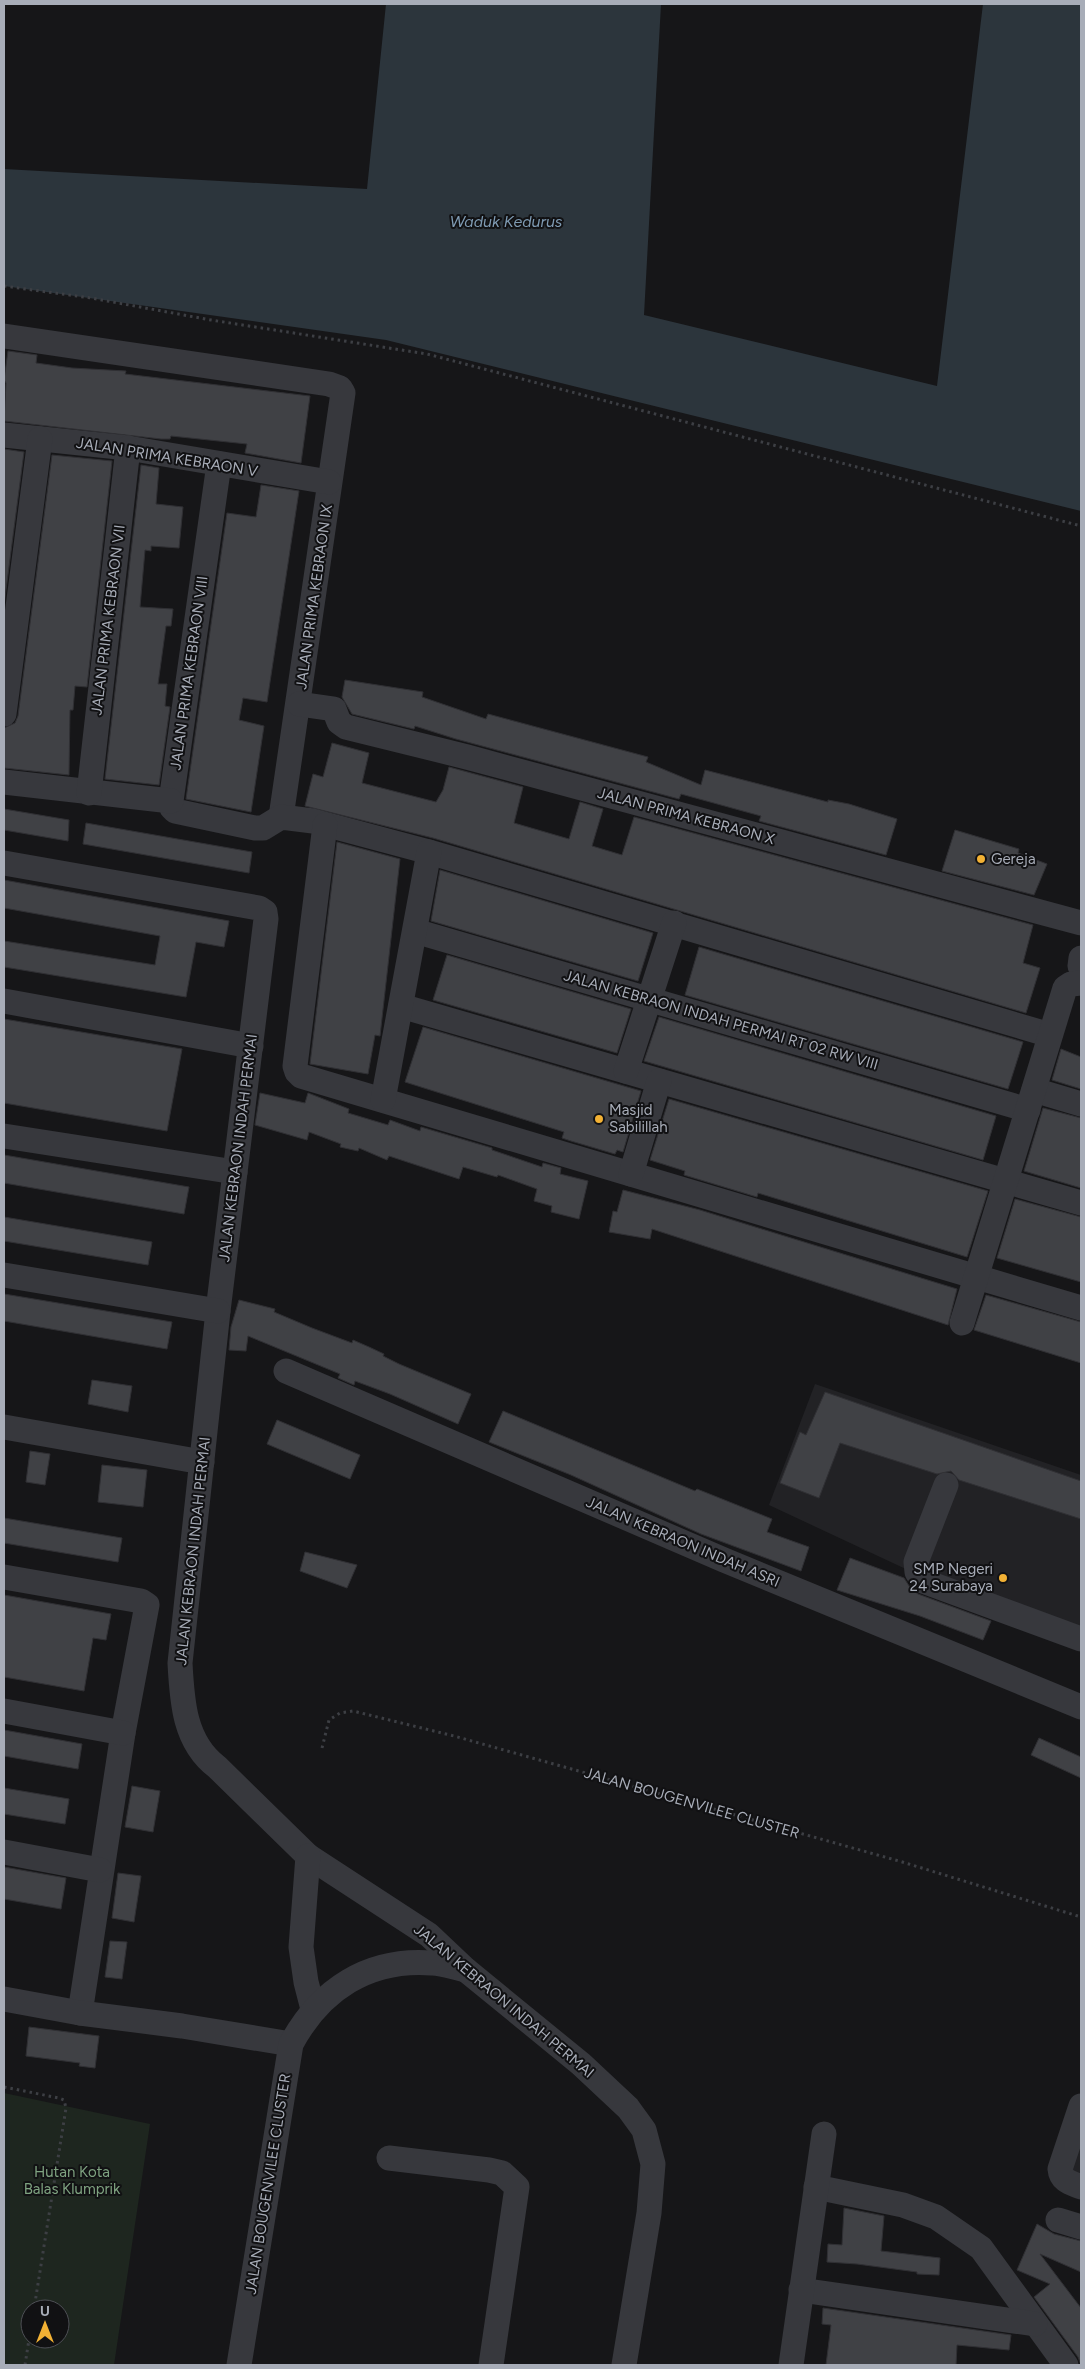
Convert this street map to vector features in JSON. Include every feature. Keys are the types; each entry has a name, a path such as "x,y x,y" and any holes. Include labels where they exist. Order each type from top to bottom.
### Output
{"street":[{"name":"JALAN PRIMA KEBRAON IX","path":"4,336 329,384 340,388 344,397 329,482 304,821"},
{"name":"JALAN PRIMA KEBRAON V","path":"4,435 128,448 329,482"},
{"path":"4,714 40,439"},
{"name":"JALAN PRIMA KEBRAON VII","path":"89,793 128,448"},
{"name":"JALAN PRIMA KEBRAON VIII","path":"171,801 219,464"},
{"name":"JALAN PRIMA KEBRAON X","path":"313,706 335,710 339,722 346,727 467,757 1081,923"},
{"path":"4,782 171,801 172,808 180,813 255,828 304,821 429,852 1050,1035"},
{"path":"304,821 295,1066 301,1076 1081,1308"},
{"path":"383,1100 429,852"},
{"name":"JALAN KEBRAON INDAH PERMAI","path":"4,863 263,909 266,919 218,1311 180,1663 185,1716 211,1762 308,1856 428,1935 466,1970 581,2064 628,2108 644,2130 653,2164 649,2213 624,2365"},
{"path":"626,1071 674,923"},
{"name":"JALAN KEBRAON INDAH PERMAI RT 02 RW VIII","path":"414,931 649,999 1031,1100 1081,1104"},
{"path":"962,1323 1050,1035 1077,974"},
{"path":"4,1002 251,1046"},
{"path":"400,1006 1081,1203"},
{"path":"631,1174 659,1081"},
{"path":"4,1136 235,1172"},
{"path":"4,1275 218,1311"},
{"name":"JALAN KEBRAON INDAH ASRI","path":"286,1371 724,1560 1081,1707"},
{"path":"4,1427 202,1462"},
{"path":"946,1484 916,1562 918,1572 924,1581 1081,1639"},
{"path":"4,1577 141,1601 146,1605 122,1733 80,2013"},
{"path":"4,1711 122,1733"},
{"path":"4,1852 100,1870"},
{"path":"308,1856 301,1947 306,1982 313,2009"},
{"name":"JALAN BOUGENVILEE CLUSTER","path":"239,2365 291,2044 313,2009 338,1987 360,1975 400,1963 433,1962 466,1970"},
{"path":"4,1999 80,2013 172,2025 291,2044"},
{"path":"1081,2106 1060,2169 1060,2175 1064,2180 1081,2188"},
{"path":"791,2365 824,2134"},
{"path":"389,2158 489,2170 502,2174 517,2187 491,2365"},
{"path":"816,2187 903,2205 936,2217 981,2248 1066,2365"},
{"path":"1058,2220 1081,2227"},
{"path":"801,2290 1035,2324"}],"path":[{"path":"4,286 91,298 211,320 427,354 1081,526"},
{"name":"JALAN BOUGENVILEE CLUSTER","path":"322,1748 329,1720 340,1713 354,1711 454,1736 890,1858 1081,1917"},
{"path":"4,2087 59,2098 64,2100 66,2108 36,2299"},
{"path":"25,2365 28,2349"}],"shaded area":[{"name":"SMP Negeri 24 Surabaya","path":"815,1384 1081,1475 1081,1651 769,1505"},
{"path":"1081,2113 1081,2180 1063,2171"}],"green space":[{"name":"Hutan Kota Balas Klumprik","path":"4,2093 150,2124 114,2365 4,2365"}],"water":[{"name":"Waduk Kedurus","path":"386,4 661,4 644,315 937,386 983,4 1081,4 1081,511 386,340 4,286 4,169 367,189"}],"building":[{"path":"8,351 37,355 36,363 72,368 126,371 125,374 310,396 301,463 245,453 247,444 171,436 170,439 161,439 4,421 6,383 4,380"},
{"path":"4,449 24,452 4,605"},
{"path":"52,455 112,461 87,687 75,686 73,710 70,710 69,775 4,768 4,728 15,723 18,716"},
{"path":"141,465 159,468 156,504 183,507 179,548 151,546 151,551 145,550 140,607 173,609 171,626 166,626 158,684 167,684 165,706 170,707 159,785 105,779"},
{"path":"261,485 299,491 267,702 243,698 239,720 264,726 251,812 186,799 227,513 256,517"},
{"path":"345,680 423,692 422,697 486,719 488,714 648,757 646,762 701,785 705,770 828,802 828,800 849,804 897,819 886,855 759,821 761,816 681,794 679,799 456,739 415,726 414,729 352,714 342,697"},
{"path":"332,743 369,753 362,783 436,802 443,790 449,767 523,787 514,823 569,839 580,802 603,809 592,846 622,855 634,817 1033,925 1023,963 1040,968 1026,1013 433,838 305,806 313,774 323,777"},
{"path":"4,809 69,820 68,841 4,830"},
{"path":"86,823 252,852 249,873 83,844"},
{"name":"Gereja","path":"955,830 1019,849 1018,853 1047,864 1034,895 942,871"},
{"path":"337,842 400,859 380,1036 375,1035 368,1074 310,1064"},
{"path":"440,870 653,933 638,981 431,921"},
{"path":"4,880 229,921 224,947 196,942 186,997 4,967 4,941 155,965 160,936 4,908"},
{"path":"699,947 1023,1042 1008,1089 685,995"},
{"path":"447,955 631,1009 617,1053 433,1000"},
{"path":"659,1017 996,1116 983,1160 644,1061"},
{"path":"4,1019 182,1049 167,1131 4,1103"},
{"path":"423,1027 641,1091 623,1152 617,1150 615,1154 571,1141 562,1138 564,1132 405,1082"},
{"path":"1061,1049 1081,1057 1081,1089 1052,1080"},
{"path":"260,1093 305,1103 308,1093 349,1109 348,1113 388,1125 390,1120 420,1131 421,1127 492,1148 492,1150 542,1167 543,1163 561,1168 560,1174 588,1181 579,1219 551,1212 552,1206 534,1201 537,1189 498,1175 497,1177 463,1167 459,1179 389,1156 387,1160 359,1148 358,1151 340,1147 341,1144 309,1132 307,1140 255,1125"},
{"path":"669,1099 988,1191 967,1257 758,1193 757,1197 684,1175 685,1171 650,1160"},
{"path":"1043,1108 1081,1118 1081,1188 1024,1171"},
{"path":"4,1155 189,1187 184,1214 4,1183"},
{"path":"623,1190 700,1210 957,1289 948,1325 652,1229 650,1239 609,1232 613,1211 617,1212"},
{"path":"1015,1199 1081,1217 1081,1282 997,1258"},
{"path":"4,1217 152,1242 148,1265 4,1241"},
{"path":"4,1294 172,1322 167,1349 4,1321"},
{"path":"986,1295 1081,1322 1081,1363 974,1330"},
{"path":"239,1300 275,1309 274,1312 312,1328 352,1343 353,1340 384,1354 383,1356 399,1364 471,1394 458,1424 390,1394 355,1381 354,1385 338,1378 340,1374 248,1336 246,1351 229,1350 231,1327"},
{"path":"92,1380 132,1386 128,1412 88,1404"},
{"path":"825,1392 1081,1481 1081,1519 959,1480 951,1471 937,1474 840,1443 819,1498 780,1483 800,1432 806,1435"},
{"path":"503,1411 695,1491 697,1489 772,1519 767,1532 809,1547 801,1571 701,1534 571,1475 489,1442"},
{"path":"277,1420 360,1455 350,1479 267,1444"},
{"path":"30,1451 50,1454 45,1485 26,1482"},
{"path":"102,1465 147,1470 143,1507 98,1502"},
{"path":"4,1518 122,1538 118,1562 4,1543"},
{"path":"305,1552 357,1565 347,1588 300,1571"},
{"path":"850,1558 904,1578 911,1589 918,1594 991,1621 983,1640 920,1616 837,1590"},
{"path":"4,1595 111,1614 106,1640 93,1638 84,1691 4,1677"},
{"path":"4,1730 82,1744 78,1769 4,1756"},
{"path":"1039,1738 1081,1757 1081,1778 1031,1755"},
{"path":"132,1786 160,1791 153,1832 125,1827"},
{"path":"4,1788 69,1799 65,1824 4,1814"},
{"path":"4,1867 66,1878 61,1909 4,1899"},
{"path":"118,1873 141,1876 134,1922 112,1918"},
{"path":"110,1941 127,1942 122,1979 105,1977"},
{"path":"29,2027 99,2036 95,2068 79,2066 80,2063 26,2056"},
{"path":"844,2208 884,2216 881,2251 940,2258 939,2275 917,2274 917,2272 857,2264 827,2262 828,2244 842,2245"},
{"path":"1037,2224 1054,2234 1081,2241 1081,2272 1040,2254 1081,2308 1081,2365 1078,2357 1034,2297 1050,2284 1017,2270"},
{"path":"823,2308 1011,2335 1009,2350 957,2345 956,2365 826,2365 831,2325 822,2324"}],"place":[{"name":"Gereja","path":"981,859"},
{"name":"Masjid Sabilillah","path":"599,1119"},
{"name":"SMP Negeri 24 Surabaya","path":"1003,1578"}]}
